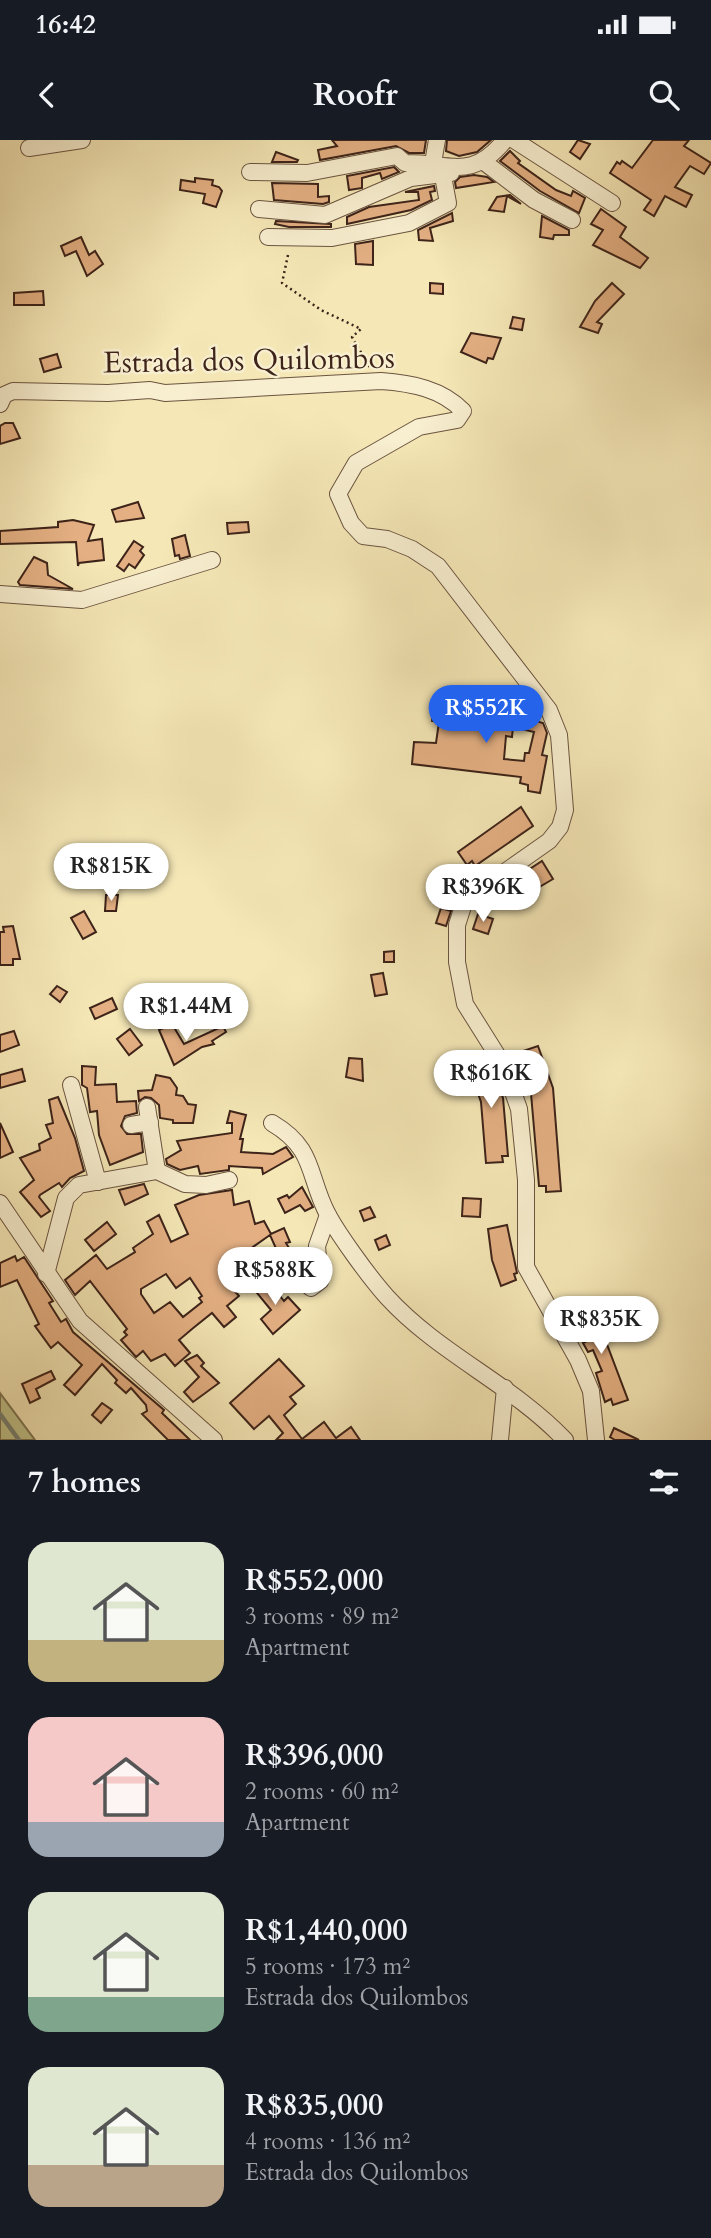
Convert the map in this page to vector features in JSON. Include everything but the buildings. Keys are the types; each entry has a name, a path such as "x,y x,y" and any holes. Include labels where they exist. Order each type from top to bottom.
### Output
{"street":[{"path":"29,148 82,140"},
{"path":"268,237 332,238 409,223 448,203 439,168 437,140"},
{"path":"250,172 307,173 397,156 405,163 460,169 484,162 505,140"},
{"path":"514,140 612,203"},
{"path":"484,162 534,200 572,220"},
{"path":"259,208 325,215 439,168"},
{"name":"Estrada dos Quilombos","path":"2,399 13,391 241,391 321,382 381,381 403,382 449,396 463,411 462,417 419,427 356,463 338,494 351,523 363,536 387,539 412,549 438,566 549,710 559,735 565,810 561,827 550,841 465,900 457,925 457,962 465,1004 504,1066 519,1110 526,1180 526,1267 587,1381 591,1391 596,1440"},
{"path":"0,594 82,600 212,560"},
{"path":"71,1085 98,1182"},
{"path":"131,1125 148,1115 157,1171"},
{"path":"272,1123 293,1135 306,1157 328,1215 387,1297 439,1344 542,1415 565,1440"},
{"path":"46,1274 66,1198 79,1185 157,1171 185,1184 206,1185 229,1180"},
{"path":"0,1203 80,1321 214,1440"},
{"path":"295,1274 311,1288 320,1281 317,1246 328,1215"},
{"path":"500,1440 505,1388"}],"path":[{"path":"288,255 282,283 321,310 361,328 352,337 360,355 381,381"}],"green space":[{"path":"0,1393 35,1440 0,1440"}],"waterway":[{"path":"0,1414 19,1440"}]}
